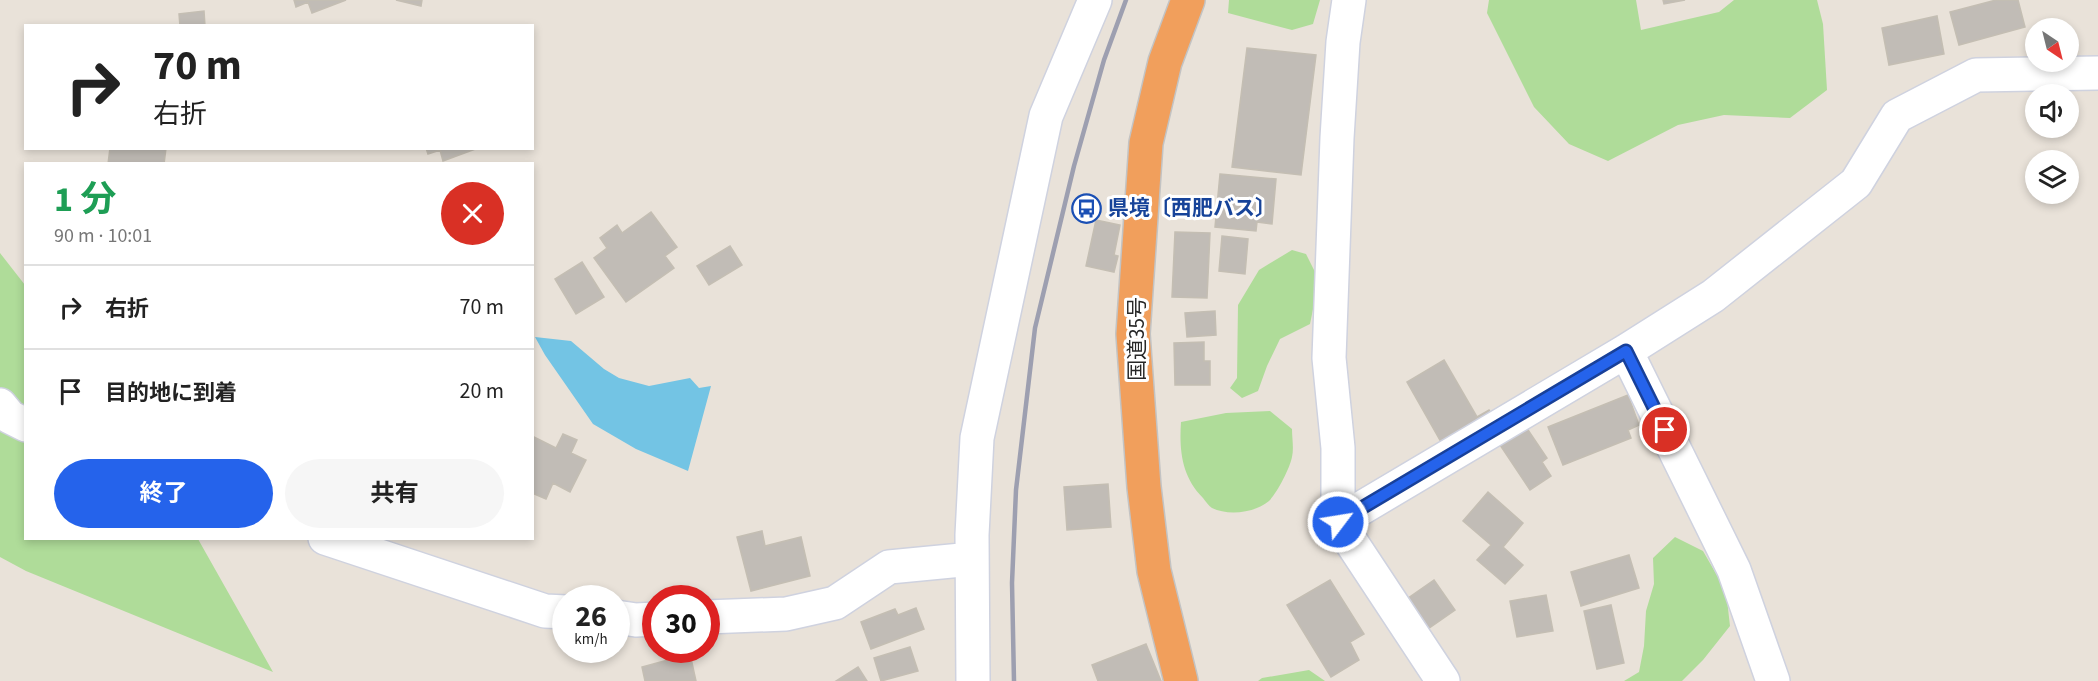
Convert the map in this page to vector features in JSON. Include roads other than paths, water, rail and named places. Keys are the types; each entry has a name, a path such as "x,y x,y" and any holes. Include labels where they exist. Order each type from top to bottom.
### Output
{"highway":[{"name":"国道35号","path":"1181,681 1154,571 1143,487 1133,334 1146,143 1165,62 1188,0"}],"street":[{"path":"973,681 972,559 977,438 1046,116 1095,0"},
{"path":"1349,0 1343,42 1337,138 1329,358 1338,448 1338,522 1443,681"},
{"path":"1338,522 1626,351 1713,296 1856,183 1897,116 1976,75 2098,73"},
{"path":"1626,351 1734,570 1773,681"},
{"path":"0,405 10,417 24,424"},
{"path":"331,540 545,611 552,611"},
{"path":"720,616 786,614 835,603 889,567 972,559"}],"water":[{"path":"535,337 571,341 604,369 619,378 649,386 690,378 699,388 711,386 688,471 636,449 593,424"}],"railway":[{"path":"1014,681 1012,583 1016,490 1035,328 1074,166 1104,60 1126,0"}],"place":[{"name":"県境〔西肥バス〕","path":"1087,208"}]}
